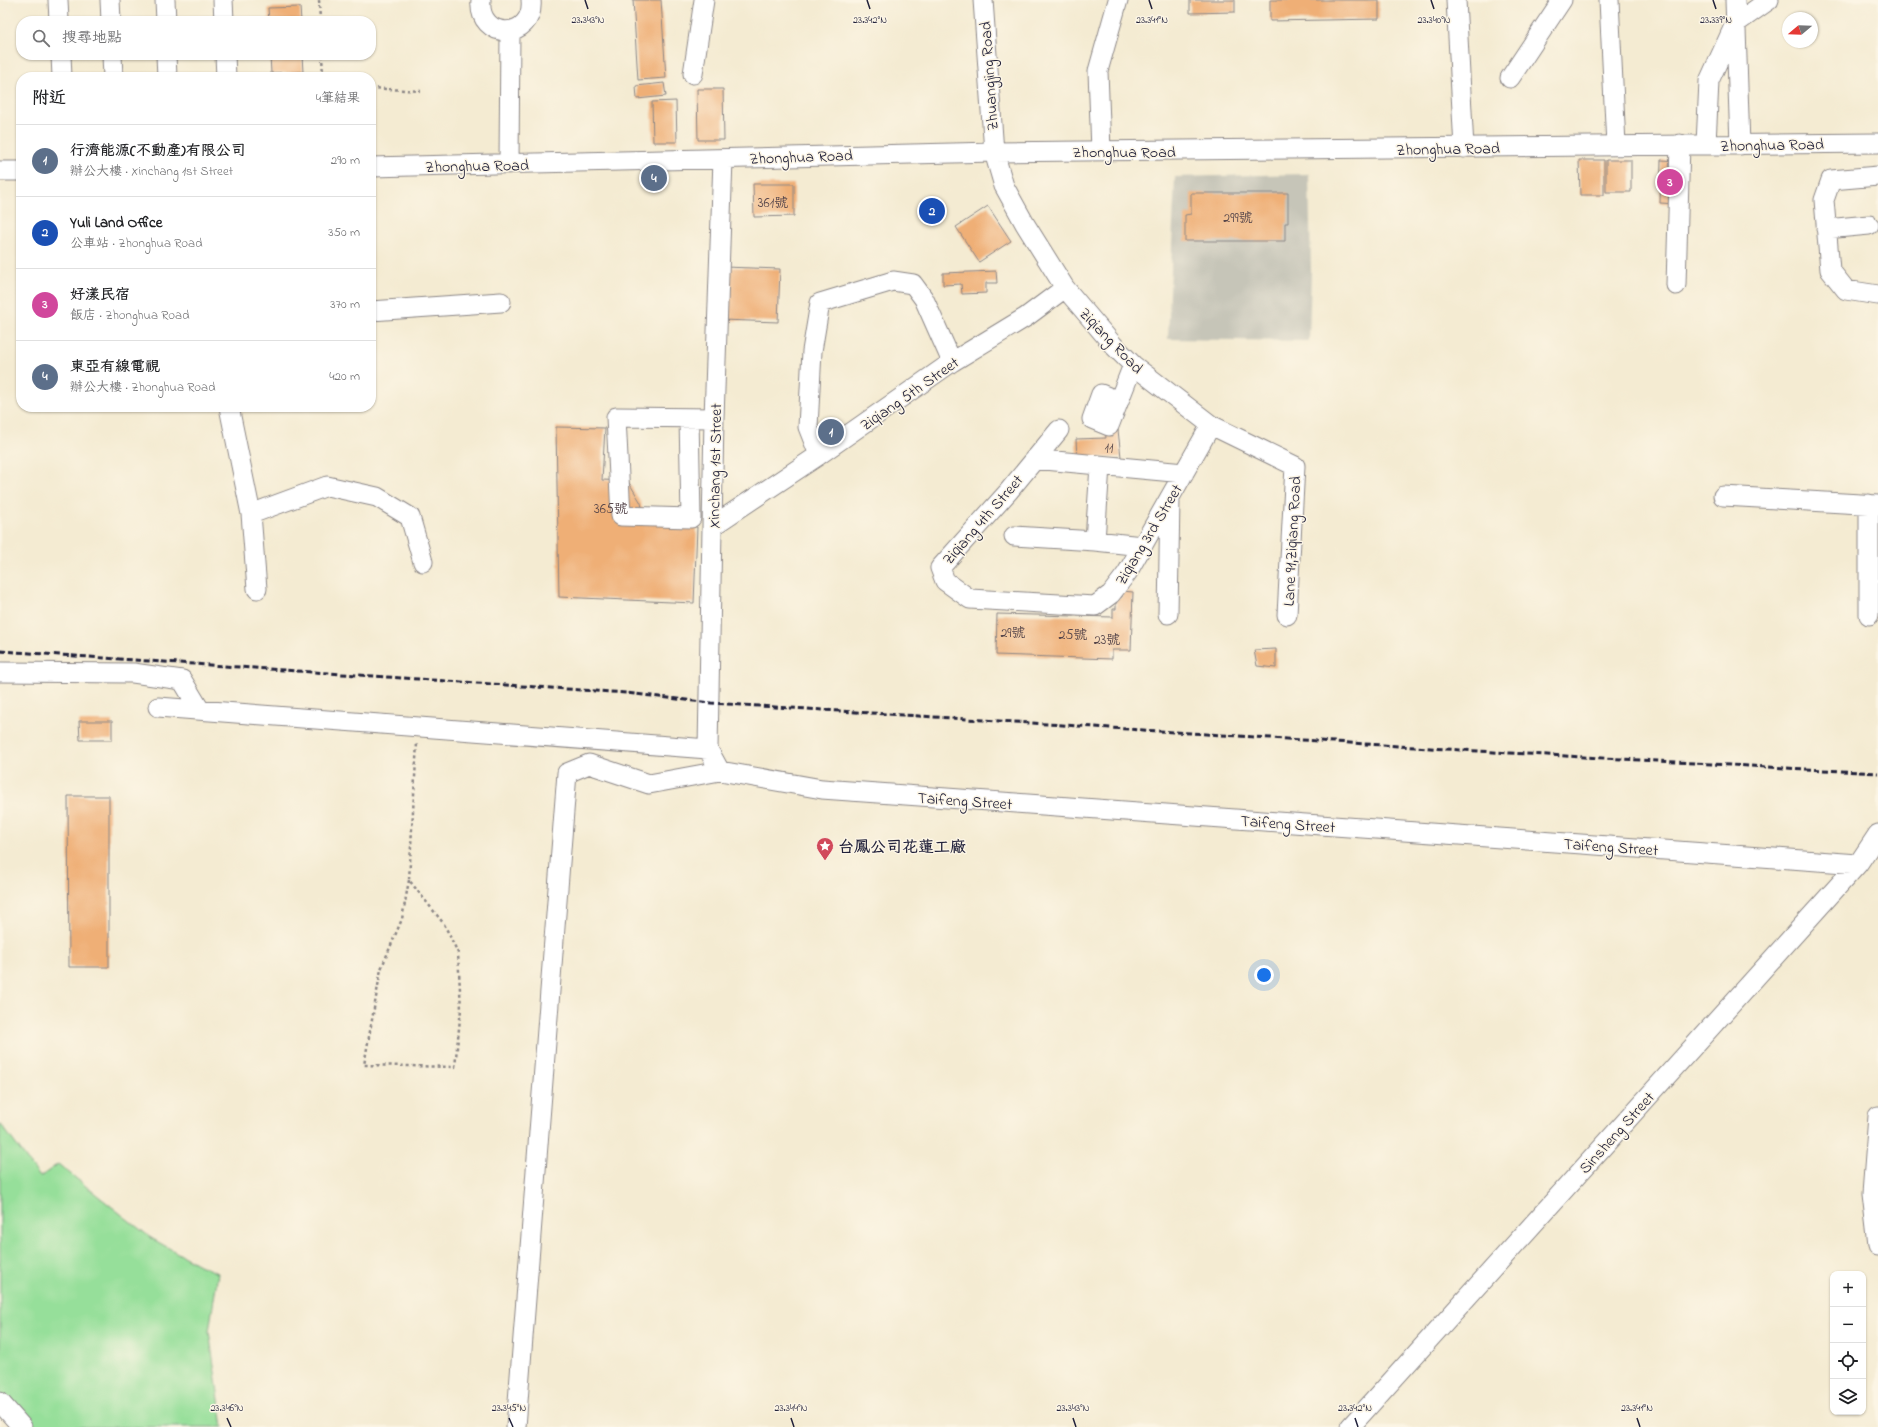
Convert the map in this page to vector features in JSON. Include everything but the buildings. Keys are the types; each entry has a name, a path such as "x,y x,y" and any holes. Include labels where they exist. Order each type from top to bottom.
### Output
{"street":[{"path":"58,0 59,16"},
{"path":"110,0 111,16"},
{"path":"165,0 166,16"},
{"path":"223,0 224,16"},
{"path":"481,0 481,9 486,22 493,28 501,31 510,31 518,28 528,20 532,8 531,0"},
{"path":"692,74 704,0"},
{"name":"Zhuangjing Road","path":"983,0 994,152"},
{"path":"1101,151 1098,71 1118,0"},
{"path":"1456,0 1464,148"},
{"path":"1510,78 1562,0"},
{"path":"1608,0 1616,145"},
{"path":"1735,0 1740,145"},
{"path":"1706,144 1709,81 1735,24 1769,0"},
{"path":"509,164 510,31"},
{"path":"61,60 62,72"},
{"path":"112,60 113,72"},
{"path":"166,60 167,72"},
{"path":"225,60 226,72"},
{"name":"Zhonghua Road","path":"376,167 994,152 1878,143"},
{"path":"1676,285 1680,144"},
{"name":"Ziqiang Road","path":"994,152 1004,186 1024,224 1065,288 1114,346 1133,365 1211,425 1295,466"},
{"name":"Xinchang 1st Street","path":"708,749 714,525 714,418 723,159"},
{"path":"0,171 16,171"},
{"path":"1878,176 1831,180 1824,200 1830,270 1846,290 1878,295"},
{"path":"1826,229 1869,225"},
{"path":"819,455 808,427 812,351 820,303 893,281 913,284 924,299 952,362"},
{"name":"Ziqiang 5th Street","path":"714,525 819,455 952,362 1026,317 1065,288"},
{"path":"376,310 501,302"},
{"path":"1119,401 1133,365"},
{"path":"230,412 251,514 257,589"},
{"path":"689,418 690,518 621,516 616,417 714,418"},
{"name":"Ziqiang 3rd Street","path":"945,581 970,599 1095,606 1111,594 1127,573 1211,425"},
{"name":"Ziqiang 4th Street","path":"945,581 940,568 1008,492 1059,430"},
{"name":"Ziqiang 4th Street","path":"1034,459 1184,473"},
{"path":"1095,541 1100,466"},
{"name":"Lane 91,Ziqiang Road","path":"1287,615 1295,466"},
{"path":"251,514 327,486 377,497 410,517 423,562"},
{"path":"1723,496 1874,505 1869,615"},
{"path":"1168,614 1170,498"},
{"path":"1014,536 1095,541 1142,546"},
{"path":"0,672 133,673 182,680 200,710"},
{"path":"158,707 708,749 720,771 649,784 589,764 567,773 516,1427"},
{"name":"Taifeng Street","path":"720,771 822,789 1858,864"},
{"name":"Sinsheng Street","path":"1350,1427 1858,864 1878,834"},
{"path":"1878,1116 1872,1194 1878,1246"},
{"path":"0,1402 22,1427"}],"path":[{"path":"320,0 320,16"},
{"path":"322,60 323,72"},
{"path":"376,88 421,91"},
{"path":"409,880 444,924 458,953 461,1009 455,1067 364,1065 381,969 402,919 409,880 418,727"}],"shaded area":[{"path":"1309,174 1311,271 1309,341 1168,339 1175,177"}],"green space":[{"path":"0,1123 40,1177 58,1164 151,1238 199,1265 218,1273 209,1331 223,1427 26,1427 0,1402"}],"railway":[{"path":"0,651 626,693 711,703 1510,753 1878,773"}],"place":[{"name":"東亞有線電視","path":"654,178"},
{"name":"好漾民宿","path":"1670,182"},
{"name":"Yuli Land Office","path":"932,211"},
{"name":"行濟能源(不動產)有限公司","path":"831,432"},
{"name":"台鳳公司花蓮工廠","path":"825,861"}]}
